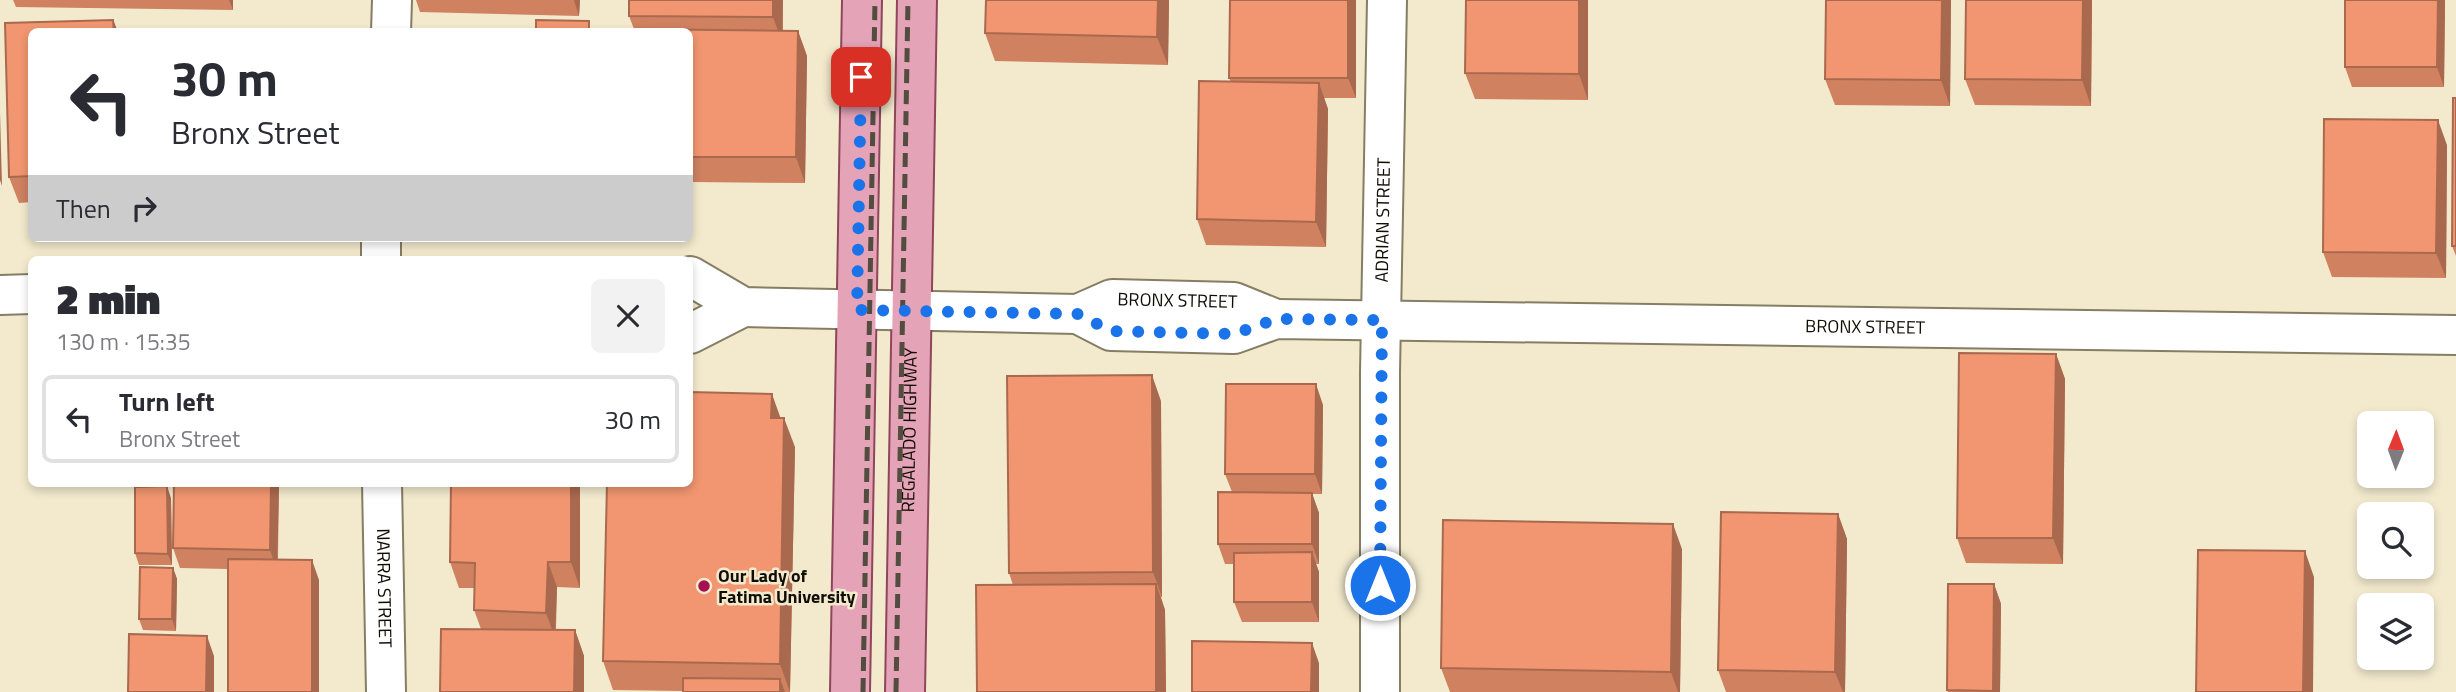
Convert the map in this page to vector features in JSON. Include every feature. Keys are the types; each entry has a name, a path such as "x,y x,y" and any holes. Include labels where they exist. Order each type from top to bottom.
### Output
{"main road":[{"path":"850,692 862,0"},
{"name":"REGALADO HIGHWAY","path":"905,692 917,0"}],"street":[{"path":"391,28 392,0"},
{"name":"ADRIAN STREET","path":"1380,692 1387,0"},
{"path":"693,278 743,307"},
{"path":"0,295 28,294"},
{"path":"693,332 743,307"},
{"name":"BRONX STREET","path":"743,307 1078,314 1111,331 1234,334 1276,319 2456,335"},
{"name":"NARRA STREET","path":"382,487 386,692"}],"building":[{"path":"629,0 773,0 773,17 629,16"},
{"path":"986,0 1158,0 1157,37 985,33"},
{"path":"1230,0 1348,0 1348,78 1229,78"},
{"path":"1466,0 1579,0 1579,74 1465,73"},
{"path":"1826,0 1942,0 1941,80 1825,79"},
{"path":"1966,0 2083,0 2082,80 1965,79"},
{"path":"2345,0 2438,0 2437,67 2345,67"},
{"path":"113,20 114,28 28,28 28,176 9,177 5,23"},
{"path":"536,20 589,21 589,28 536,28"},
{"path":"693,30 798,31 796,157 693,157"},
{"path":"1199,81 1319,83 1316,222 1197,219"},
{"path":"2453,98 2456,98 2456,246 2452,246"},
{"path":"2324,119 2438,120 2436,253 2323,252"},
{"path":"1959,353 2056,354 2053,538 1957,538"},
{"path":"1152,375 1153,572 1009,573 1007,376"},
{"path":"1226,384 1316,384 1315,474 1225,474"},
{"name":"Our Lady of Fatima University","path":"693,392 772,394 771,418 784,418 780,664 603,661 607,487 693,487"},
{"path":"135,487 167,487 168,554 135,553"},
{"path":"174,487 271,487 270,550 173,548"},
{"path":"451,487 571,487 571,562 548,562 546,613 474,610 475,563 450,562"},
{"path":"1218,492 1312,493 1312,544 1218,544"},
{"path":"1721,512 1838,514 1835,672 1718,670"},
{"path":"1443,520 1673,524 1671,672 1441,668"},
{"path":"2198,550 2305,551 2303,692 2196,692"},
{"path":"1312,552 1312,602 1234,602 1234,553"},
{"path":"228,559 312,560 312,692 228,692"},
{"path":"140,567 173,568 172,619 139,619"},
{"path":"1156,584 1156,692 977,692 976,585"},
{"path":"1948,584 1994,584 1993,691 1947,690"},
{"path":"441,629 575,630 574,692 440,692"},
{"path":"129,634 207,636 206,692 128,692"},
{"path":"1192,641 1312,643 1311,692 1192,692"},
{"path":"683,678 780,679 780,692 683,692"}],"railway":[{"path":"863,692 875,0"},
{"path":"896,692 908,0"}],"place":[{"name":"Our Lady of Fatima University","path":"704,586"}],"route":[{"path":"861,77 857,310 1078,314 1111,331 1234,334 1276,319 1382,320 1380,585"}]}
